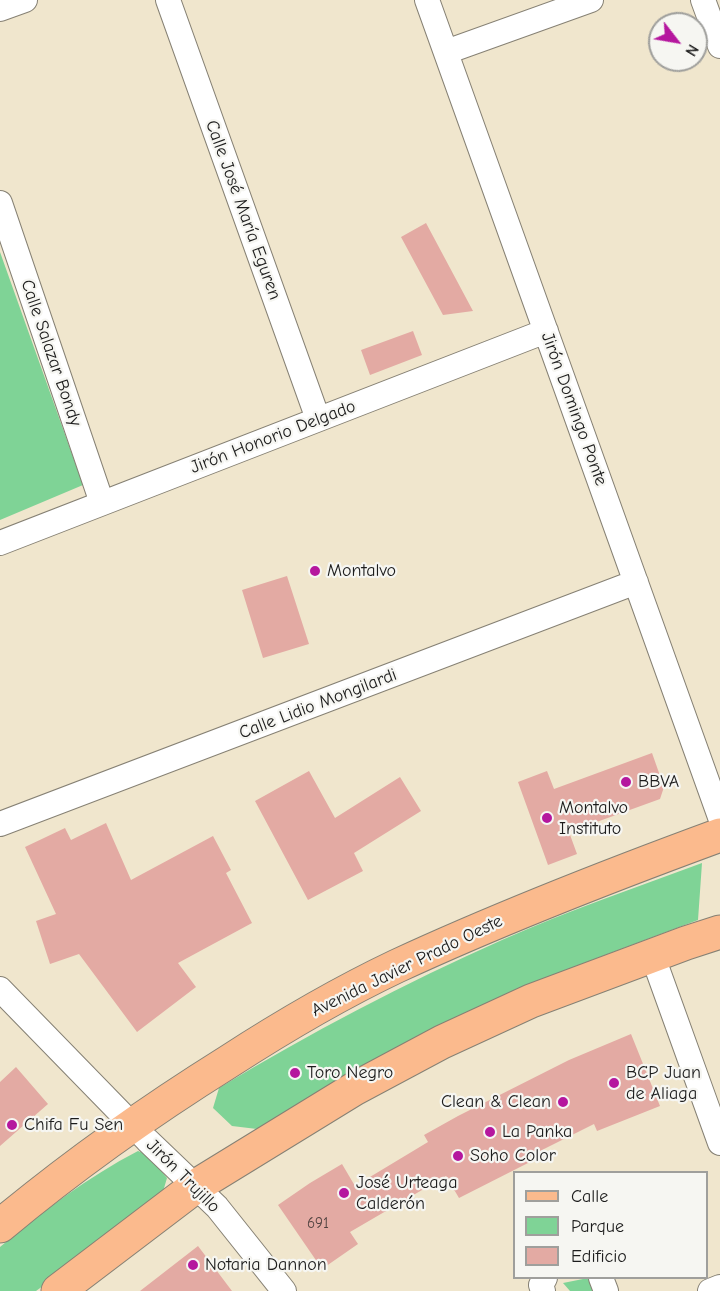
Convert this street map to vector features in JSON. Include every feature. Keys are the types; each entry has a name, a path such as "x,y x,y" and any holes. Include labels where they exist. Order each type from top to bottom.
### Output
{"main road":[{"name":"Avenida Javier Prado Oeste","path":"0,1226 51,1183 131,1124 292,1021 395,967 603,878 720,835"},
{"path":"58,1291 196,1186 354,1089 442,1042 531,1001 720,932"}],"street":[{"path":"0,9 25,0"},
{"name":"Calle José María Eguren","path":"168,0 318,419"},
{"name":"Jirón Domingo Ponte","path":"428,0 720,817"},
{"path":"446,52 591,0"},
{"path":"703,0 720,46"},
{"name":"Calle Salazar Bondy","path":"0,203 102,503"},
{"name":"Jirón Honorio Delgado","path":"0,543 546,331"},
{"name":"Calle Lidio Mongilardi","path":"0,824 636,582"},
{"path":"652,957 720,1143"},
{"name":"Jirón Trujillo","path":"0,989 131,1124 217,1207 284,1291"},
{"path":"710,1291 720,1287"}],"green space":[{"path":"0,252 83,485 0,520"},
{"path":"702,863 698,920 563,971 402,1046 257,1129 232,1126 213,1108 219,1088 323,1028 394,991 527,929"},
{"path":"138,1151 148,1155 167,1178 162,1195 136,1218 36,1291 0,1291 0,1247 66,1195"},
{"path":"583,1279 605,1279 610,1291 570,1291 563,1283"}],"building":[{"path":"426,223 473,311 443,315 401,237"},
{"path":"413,331 422,355 370,375 361,350"},
{"path":"287,576 309,644 263,658 242,590"},
{"path":"652,753 664,787 660,799 569,832 577,854 548,865 518,782 547,771 554,789"},
{"path":"309,771 335,818 400,777 421,811 354,853 363,871 308,900 255,801"},
{"path":"106,823 131,880 213,836 231,870 226,873 252,923 178,963 196,987 137,1032 79,954 50,964 36,921 56,914 25,847 65,828 71,840"},
{"path":"631,1034 660,1106 597,1131 594,1124 526,1158 528,1163 459,1198 446,1176 350,1232 358,1244 322,1269 278,1205 342,1164 355,1186 428,1142 424,1135 458,1116 569,1060"},
{"name":"Chifa Fu Sen","path":"16,1067 48,1104 0,1146 0,1082"},
{"name":"Notaria Dannon","path":"198,1246 232,1291 140,1291"}],"place":[{"name":"Montalvo","path":"315,571"},
{"name":"BBVA","path":"626,782"},
{"name":"Montalvo Instituto","path":"547,818"},
{"name":"Toro Negro","path":"295,1073"},
{"name":"BCP Juan de Aliaga","path":"614,1083"},
{"name":"Clean & Clean","path":"563,1102"},
{"name":"Chifa Fu Sen","path":"12,1125"},
{"name":"La Panka","path":"490,1132"},
{"name":"Soho Color","path":"458,1156"},
{"name":"José Urteaga Calderón","path":"344,1193"},
{"name":"Notaria Dannon","path":"193,1265"}]}
